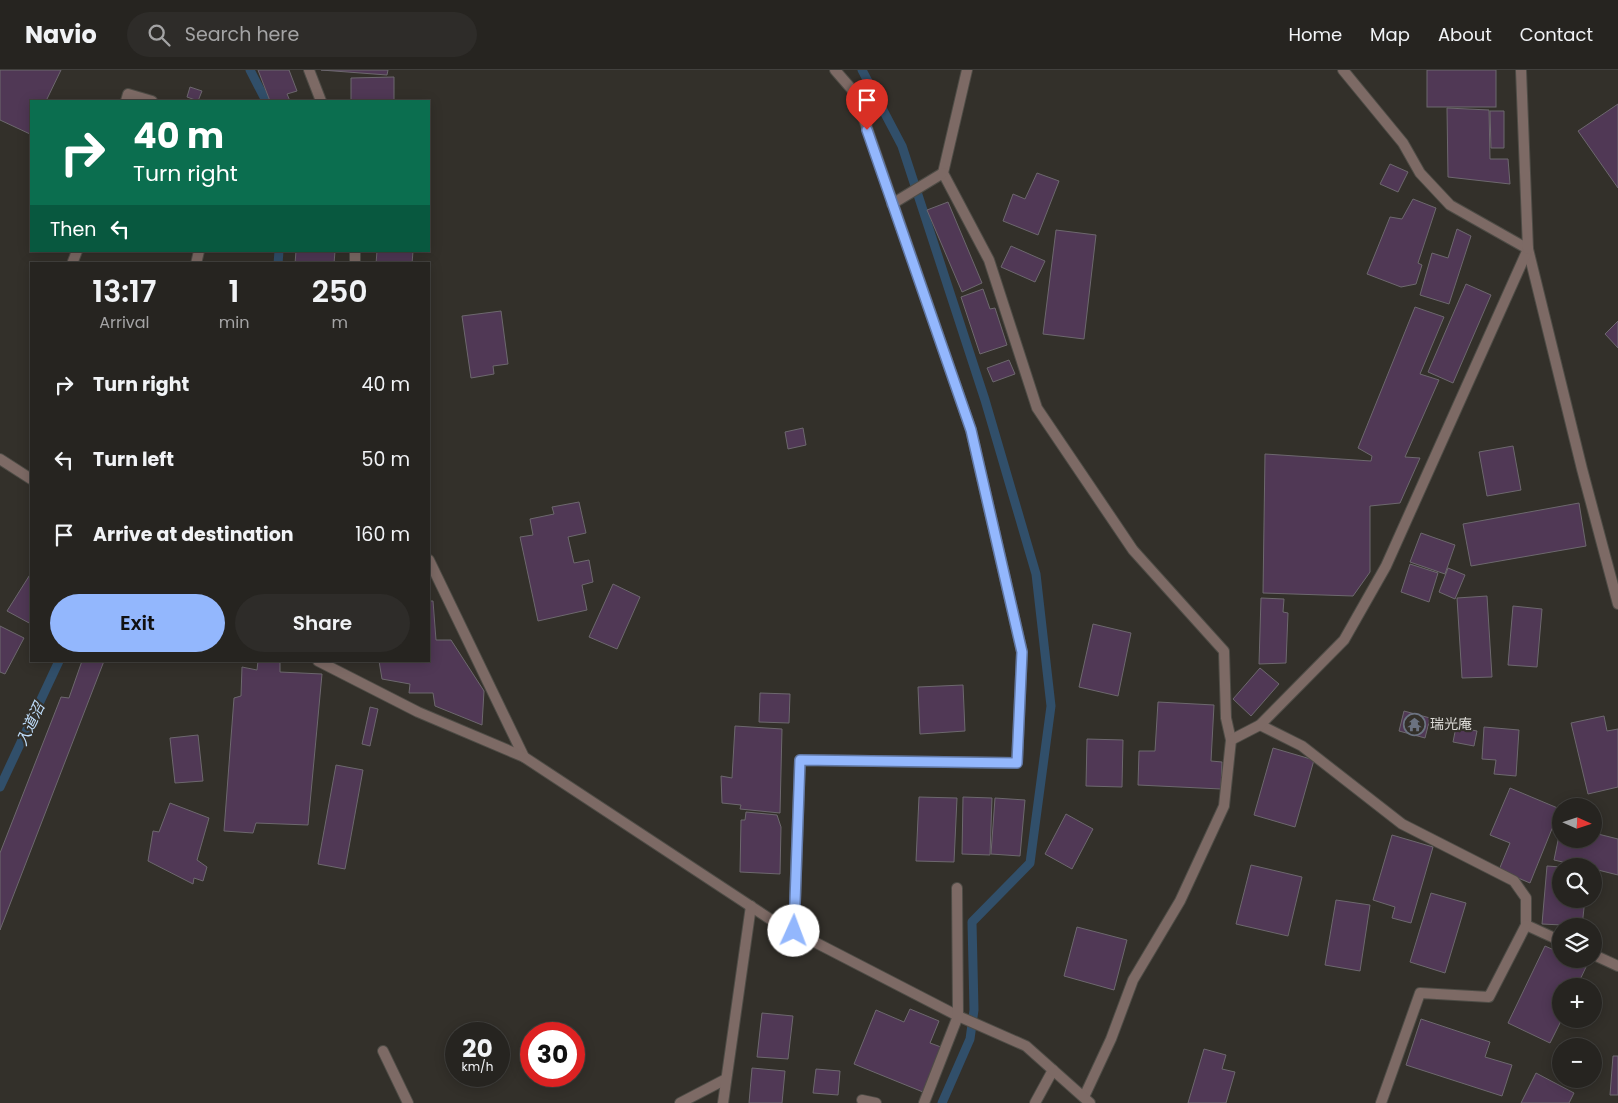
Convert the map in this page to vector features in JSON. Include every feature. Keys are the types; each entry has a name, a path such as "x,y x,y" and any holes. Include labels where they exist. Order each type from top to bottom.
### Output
{"street":[{"path":"309,70 321,100"},
{"path":"794,931 800,760 1017,763 1022,652 971,430 896,202 855,94 835,70"},
{"path":"320,662 418,712 524,757 751,906 794,931 958,1016 1026,1046 1087,1100 1133,980 1180,901 1224,806 1231,740 1226,718 1224,651 1134,550 1038,408 988,260 943,173 967,70"},
{"path":"1343,70 1403,143 1420,173 1450,205 1528,249"},
{"path":"1521,70 1528,249 1582,469 1618,604"},
{"path":"126,100 128,94 149,100"},
{"path":"896,202 943,173"},
{"path":"1231,740 1260,725 1344,640 1386,566 1528,249"},
{"path":"0,458 30,478"},
{"path":"430,562 524,757"},
{"path":"1260,725 1302,746 1402,824 1514,881 1526,898 1526,925 1489,997 1420,993 1381,1103"},
{"path":"924,1103 958,1016 958,888"},
{"path":"723,1103 751,906"},
{"path":"1526,925 1552,937"},
{"path":"1602,959 1618,966"},
{"path":"383,1051 408,1103"},
{"path":"1035,1103 1053,1070"},
{"path":"680,1103 726,1079"},
{"path":"862,1100 876,1103"}],"building":[{"path":"0,70 61,70 46,100 30,100 30,134 0,120"},
{"path":"258,70 289,70 297,91 287,94 290,100 270,100"},
{"path":"321,70 388,70 387,75"},
{"path":"1427,70 1496,70 1496,107 1427,107"},
{"path":"394,77 394,100 351,100 351,78"},
{"path":"190,87 202,91 198,100 187,97"},
{"path":"1618,104 1618,188 1578,131"},
{"path":"1447,108 1489,110 1490,159 1508,159 1510,184 1448,177"},
{"path":"1490,111 1504,111 1504,148 1491,148"},
{"path":"1390,164 1408,172 1398,192 1380,184"},
{"path":"1037,173 1059,181 1038,235 1003,221 1013,194 1025,199"},
{"path":"1413,199 1436,208 1418,263 1422,265 1416,284 1401,287 1367,274 1390,217 1402,219"},
{"path":"948,202 982,283 962,292 927,210"},
{"path":"1457,229 1471,236 1449,304 1420,295 1432,253 1448,258"},
{"path":"1056,230 1096,235 1084,339 1043,334"},
{"path":"1011,246 1045,261 1035,282 1001,267"},
{"path":"296,252 335,252 334,262 295,262"},
{"path":"377,252 413,252 412,262 376,262"},
{"path":"1466,284 1491,295 1453,383 1428,372"},
{"path":"983,289 990,309 995,308 1007,345 980,354 961,297"},
{"path":"1415,307 1444,317 1420,374 1439,380 1405,457 1420,458 1400,503 1370,506 1370,572 1353,596 1263,593 1265,454 1371,461 1372,456 1358,448"},
{"path":"501,311 508,364 493,366 494,374 471,378 462,316"},
{"path":"1618,321 1618,348 1605,334"},
{"path":"1009,360 1015,374 993,382 987,368"},
{"path":"803,428 806,445 788,449 785,432"},
{"path":"1513,446 1521,490 1487,496 1479,452"},
{"path":"579,502 586,533 568,537 574,563 589,560 593,582 582,585 587,610 538,621 520,537 533,535 530,519 554,514 552,507"},
{"path":"1579,503 1586,546 1471,566 1463,524"},
{"path":"1421,533 1455,545 1445,574 1410,562"},
{"path":"1410,564 1438,573 1429,602 1401,592"},
{"path":"1448,568 1465,575 1455,599 1439,592"},
{"path":"30,575 30,623 7,611"},
{"path":"613,584 640,597 617,649 589,637"},
{"path":"1487,596 1492,677 1462,678 1457,598"},
{"path":"1261,598 1284,599 1283,612 1288,613 1286,663 1259,664"},
{"path":"430,601 433,601 436,640 451,640 484,691 482,725 435,706 433,693 409,693 410,684 382,679 379,662 430,662"},
{"path":"1513,606 1542,609 1537,667 1508,665"},
{"path":"1093,624 1131,633 1118,696 1079,687"},
{"path":"0,626 24,638 5,674 0,672"},
{"path":"82,662 104,662 0,930 0,853 61,697 69,698"},
{"path":"258,662 280,662 280,672 322,674 308,825 256,823 253,833 224,831 234,698 241,696 242,667 257,670"},
{"path":"1260,668 1279,684 1251,716 1233,699"},
{"path":"963,685 965,731 920,734 918,687"},
{"path":"760,693 790,694 789,723 759,722"},
{"path":"1158,702 1214,705 1211,761 1222,762 1221,789 1138,785 1139,751 1155,751"},
{"path":"370,707 378,709 370,746 362,744"},
{"name":"瑞光庵","path":"1404,711 1430,718 1425,738 1399,731"},
{"path":"1604,716 1607,731 1618,729 1618,787 1588,794 1571,723"},
{"path":"735,726 782,729 780,813 740,809 741,805 722,803 721,776 732,778"},
{"path":"1456,727 1477,731 1474,746 1453,742"},
{"path":"1484,727 1519,730 1516,776 1494,774 1496,760 1482,759"},
{"path":"198,735 203,781 175,783 170,738"},
{"path":"1087,739 1123,740 1122,787 1086,786"},
{"path":"1273,748 1314,760 1295,827 1254,815"},
{"path":"336,765 363,770 345,869 318,864"},
{"path":"1510,788 1552,806 1552,829 1530,883 1499,870 1510,843 1490,835"},
{"path":"919,797 957,798 954,862 916,861"},
{"path":"963,797 992,798 990,855 962,854"},
{"path":"995,798 1025,800 1020,856 991,854"},
{"path":"170,803 209,818 197,860 207,867 203,881 194,878 193,884 148,861 153,831 159,832"},
{"path":"746,812 777,815 781,827 780,874 740,872 741,820 745,820"},
{"path":"1066,814 1093,829 1072,869 1045,854"},
{"path":"1392,835 1433,847 1411,923 1392,918 1395,907 1373,900"},
{"path":"1602,835 1618,839 1618,875 1602,871 1602,858 1554,858 1556,848 1602,848"},
{"path":"1251,865 1302,877 1288,936 1236,924"},
{"path":"1547,866 1552,866 1552,908 1584,908 1583,918 1552,918 1552,924 1542,924"},
{"path":"1431,893 1466,903 1445,973 1410,962"},
{"path":"1336,900 1370,905 1360,971 1325,965"},
{"path":"1077,927 1127,940 1114,990 1064,976"},
{"path":"1545,946 1552,949 1552,968 1586,968 1581,978 1552,978 1552,1028 1558,1028 1550,1043 1508,1023"},
{"path":"910,1009 939,1021 930,1043 941,1047 923,1092 854,1064 876,1010 904,1022"},
{"path":"762,1013 793,1016 788,1059 757,1057"},
{"path":"1421,1019 1490,1042 1485,1057 1512,1065 1502,1096 1406,1065"},
{"path":"1204,1049 1226,1055 1222,1069 1235,1072 1226,1103 1188,1103"},
{"path":"1613,1056 1618,1056 1618,1095 1610,1095"},
{"path":"752,1068 785,1071 782,1103 749,1103"},
{"path":"816,1069 840,1071 838,1095 813,1093"},
{"path":"1536,1073 1552,1081 1552,1088 1564,1088 1574,1093 1569,1103 1521,1103"}],"waterway":[{"name":"入道沼","path":"250,70 265,100"},
{"path":"862,70 902,146 985,400 1036,574 1051,706 1030,863 972,922 974,1010 970,1039 942,1103"},
{"name":"入道沼","path":"278,262 279,252"},
{"name":"入道沼","path":"0,787 59,662"}],"place":[{"name":"瑞光庵","path":"1414,724"}],"route":[{"path":"794,931 800,760 1017,763 1022,652 971,430 867,130"}]}
